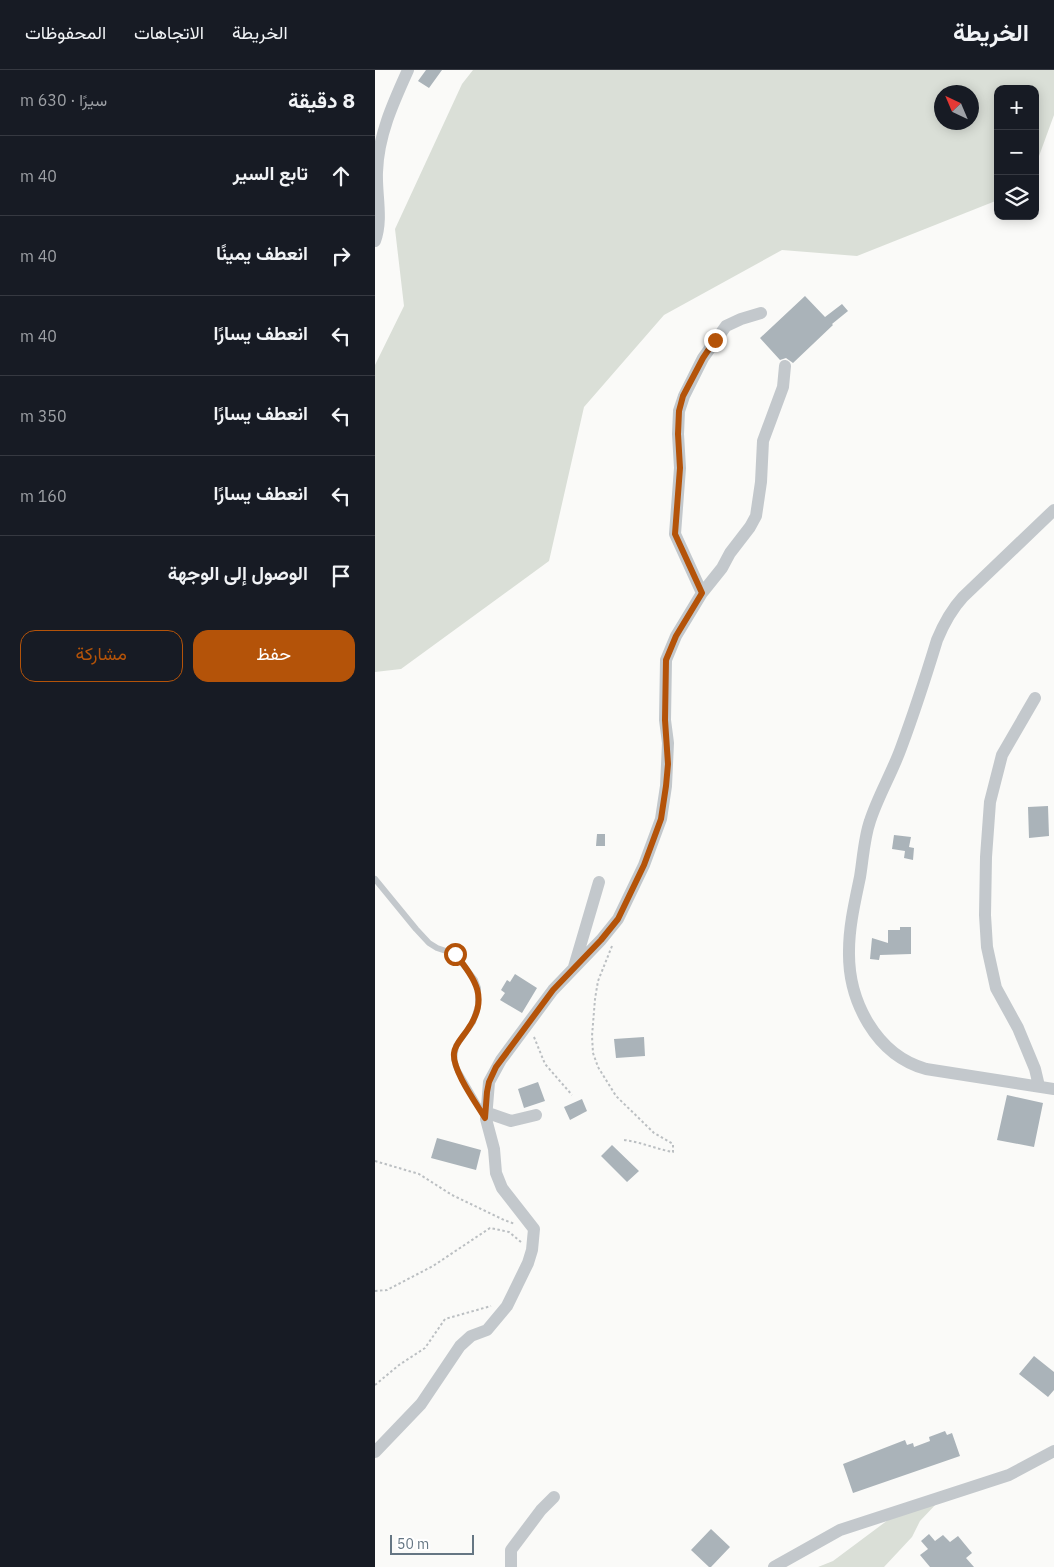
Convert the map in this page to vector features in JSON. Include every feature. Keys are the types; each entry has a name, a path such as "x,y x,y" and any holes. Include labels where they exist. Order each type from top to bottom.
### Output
{"street":[{"path":"375,241 379,220 377,171 382,139 387,119 408,70"},
{"path":"702,593 675,534 680,468 679,411 683,396 703,358 726,326 761,313"},
{"path":"375,1452 421,1404 460,1346 471,1336 487,1330 494,1323 509,1301 532,1250 534,1229 502,1188 496,1173 495,1149 485,1115 491,1075 553,990 618,919 638,879 663,811 668,764 665,720 666,660 676,636 702,593 750,527 755,516 762,468 763,441 783,388 785,366"},
{"path":"1054,510 963,597 945,621 897,761 869,823 851,927 849,953 852,983 860,1008 878,1037 901,1059 926,1069 1054,1089"},
{"path":"1035,698 1002,755 989,802 985,915 987,947 996,988 1018,1028 1035,1069 1039,1086"},
{"path":"573,969 599,882"},
{"path":"485,1115 511,1121 536,1115"},
{"path":"774,1567 839,1530 1009,1475 1054,1451"},
{"path":"511,1567 511,1550 553,1497"}],"lane":[{"path":"375,879 429,943 455,954 475,980 478,988 478,1006 473,1022 456,1046 454,1059 457,1069 485,1115"}],"path":[{"path":"615,940 598,981 593,1027 593,1053 598,1067 615,1096 654,1133 673,1144 673,1152 661,1150 640,1142 624,1140"},
{"path":"528,1023 545,1064 572,1095"},
{"path":"375,1161 419,1174 452,1195 495,1216 534,1229"},
{"path":"375,1291 387,1290 433,1266 490,1228 509,1232 532,1250"},
{"path":"375,1385 399,1365 425,1348 445,1319 491,1306"}],"shaded area":[{"path":"473,70 1054,70 1054,115 1039,156 1039,85 994,85 994,202 857,256 782,250 664,315 584,407 549,561 401,669 375,672 375,365 404,306 395,229 462,84"},
{"path":"938,1502 920,1521 912,1537 884,1567 818,1567 833,1561 892,1517"}],"building":[{"path":"426,70 442,70 429,88 418,81"},
{"path":"805,296 825,317 842,304 848,311 832,324 793,363 786,358 780,360 760,338"},
{"path":"1048,806 1049,836 1029,838 1028,807"},
{"path":"597,834 605,834 605,846 596,846"},
{"path":"894,835 911,837 909,847 914,848 913,860 904,858 905,851 892,849"},
{"path":"900,927 911,927 911,954 880,955 879,960 870,959 872,938 888,943 888,930 900,930"},
{"path":"515,974 537,988 522,1013 500,1000 505,993 501,990 507,980 510,982"},
{"path":"644,1037 645,1056 616,1058 614,1039"},
{"path":"538,1082 545,1101 524,1108 518,1089"},
{"path":"1007,1095 1043,1103 1034,1147 997,1140"},
{"path":"582,1099 587,1111 570,1120 564,1107"},
{"path":"437,1138 481,1150 476,1170 431,1158"},
{"path":"612,1145 639,1171 627,1182 601,1156"},
{"path":"1034,1356 1054,1372 1054,1390 1048,1397 1019,1374"},
{"path":"945,1431 947,1435 952,1433 960,1456 853,1493 843,1464 905,1440 907,1445 913,1443 914,1447 930,1441 929,1437"},
{"path":"711,1529 730,1547 709,1567 691,1550"},
{"path":"929,1534 935,1541 943,1535 950,1542 958,1536 972,1553 966,1558 974,1567 930,1567 920,1555 928,1549 921,1541"}],"route":[{"path":"455,954 475,980 478,988 478,1006 473,1022 456,1046 454,1059 457,1069 485,1118 487,1092 491,1075 553,990 601,940 618,919 638,879 659,826 663,811 668,764 665,720 666,660 676,636 702,593 675,534 680,468 679,411 683,396 715,340"}]}
